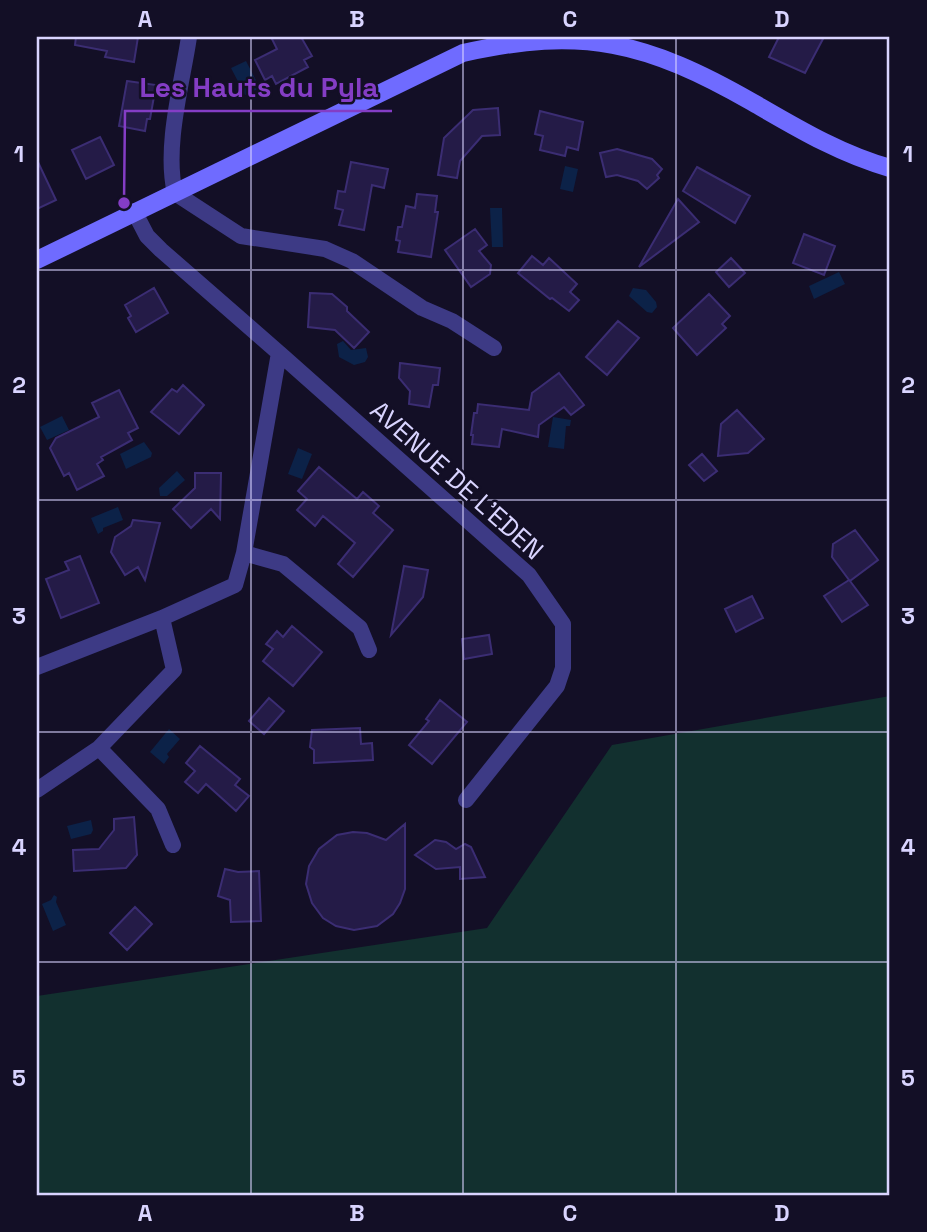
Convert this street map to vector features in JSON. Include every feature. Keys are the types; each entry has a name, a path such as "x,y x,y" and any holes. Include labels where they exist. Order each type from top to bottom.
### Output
{"main road":[{"path":"37,260 463,53 532,40 611,43 669,60 725,87 841,151 890,168"}],"street":[{"path":"190,37 173,135 172,181 175,193 241,236 325,250 352,261 422,308 452,321 494,348"},
{"name":"AVENUE DE L'EDEN","path":"134,211 147,236 161,250 529,575 563,624 563,668 557,685 466,800"},
{"path":"37,667 162,618 235,585 244,553 279,353"},
{"path":"244,553 283,564 360,628 369,650"},
{"path":"37,790 99,748 174,670 162,618"},
{"path":"99,748 158,809 173,845"}],"green space":[{"path":"890,696 890,1195 37,1195 37,996 487,928 612,745"}],"water":[{"path":"246,61 260,88 245,95 231,68"},
{"path":"565,166 578,169 573,192 560,189"},
{"path":"490,208 502,208 503,247 492,247"},
{"path":"839,272 845,284 814,299 809,286"},
{"path":"633,288 646,290 656,302 657,307 652,313 647,312 629,296"},
{"path":"343,341 351,350 366,348 368,357 365,362 354,365 339,357 337,344"},
{"path":"62,416 69,430 47,440 40,427"},
{"path":"553,417 571,420 570,426 566,426 564,449 548,447"},
{"path":"144,442 152,453 151,457 126,469 120,454"},
{"path":"298,448 312,454 302,479 288,474"},
{"path":"177,471 185,480 167,496 160,496 159,488"},
{"path":"118,507 123,520 103,528 98,534 91,518"},
{"path":"169,729 180,739 167,754 169,757 164,764 150,752"},
{"path":"91,820 91,834 71,839 67,826"},
{"path":"54,895 66,925 53,931 42,904 51,900"}],"building":[{"path":"76,37 138,37 134,62 105,57 107,51 75,45"},
{"path":"271,37 301,37 312,56 304,60 308,67 276,84 272,76 265,80 255,60 277,49"},
{"path":"779,37 824,37 805,73 769,57"},
{"path":"127,81 156,85 145,131 119,126"},
{"path":"498,108 500,135 482,136 460,161 457,178 438,175 444,138 473,110"},
{"path":"540,111 583,122 578,150 567,147 565,156 540,150 543,136 535,134"},
{"path":"100,137 114,165 86,179 72,150"},
{"path":"617,149 652,159 662,169 657,175 659,178 647,189 638,181 617,175 606,177 600,153"},
{"path":"37,160 56,200 37,209"},
{"path":"351,162 388,169 384,188 372,185 364,230 339,225 343,210 335,208 338,191 345,192"},
{"path":"697,167 750,196 735,223 683,191"},
{"path":"417,194 437,196 435,212 438,212 431,257 398,252 398,227 402,227 406,206 415,208"},
{"path":"678,199 699,222 639,267"},
{"path":"475,229 487,245 479,251 491,265 490,274 471,287 445,250"},
{"path":"804,234 835,246 824,275 793,263"},
{"path":"532,256 543,265 549,258 577,284 570,292 579,300 569,311 518,273"},
{"path":"731,258 745,273 729,287 716,272"},
{"path":"154,288 168,313 136,332 128,318 131,316 125,305"},
{"path":"310,293 332,294 369,332 354,348 335,330 308,327"},
{"path":"709,294 730,316 722,324 726,328 697,355 673,328"},
{"path":"618,321 639,338 607,375 586,357"},
{"path":"400,363 440,368 438,385 433,385 429,407 409,404 410,391 399,378"},
{"path":"559,373 584,405 571,415 564,407 539,425 538,437 502,429 499,447 472,444 474,413 477,413 478,404 529,410 532,393"},
{"path":"183,385 204,405 179,434 151,412 172,389 177,392"},
{"path":"119,390 138,428 128,433 132,440 101,457 103,460 97,464 104,476 77,490 69,473 64,476 50,448 56,438 99,417 92,403"},
{"path":"737,410 764,439 748,453 718,456 721,424"},
{"path":"702,454 717,471 704,481 689,465"},
{"path":"319,467 357,499 363,492 379,506 373,513 393,530 353,577 338,564 355,543 323,516 315,526 297,510 307,499 298,491"},
{"path":"195,473 221,473 220,519 211,509 191,528 173,509 195,488"},
{"path":"133,520 160,523 145,580 138,567 125,575 111,552 115,537 131,526"},
{"path":"855,530 878,560 850,581 868,605 842,622 824,596 849,580 832,557 833,544"},
{"path":"80,556 99,603 61,618 46,579 69,570 65,562"},
{"path":"404,566 428,570 423,597 391,635"},
{"path":"752,596 763,618 736,632 725,609"},
{"path":"292,626 322,652 293,686 263,661 273,649 266,644 277,631 283,637"},
{"path":"489,635 492,654 464,659 462,639"},
{"path":"269,698 284,711 264,734 249,721"},
{"path":"440,700 467,722 432,764 409,745 429,721 426,719"},
{"path":"360,728 361,744 372,743 373,760 314,763 314,750 310,747 312,730"},
{"path":"200,746 240,779 235,785 249,796 236,811 206,784 198,793 185,782 195,771 186,763"},
{"path":"134,817 137,855 126,868 74,871 73,850 99,849 114,830 114,819"},
{"path":"405,824 405,889 393,914 377,926 354,930 336,926 323,918 312,903 306,884 309,866 319,849 337,835 353,832 367,833 386,840"},
{"path":"435,840 446,842 456,849 465,844 471,847 485,877 460,879 460,867 436,869 415,855"},
{"path":"225,869 238,872 259,871 261,921 231,922 230,900 218,896"},
{"path":"135,907 152,924 127,950 110,933"}],"place":[{"name":"Les Hauts du Pyla","path":"124,203"}]}
